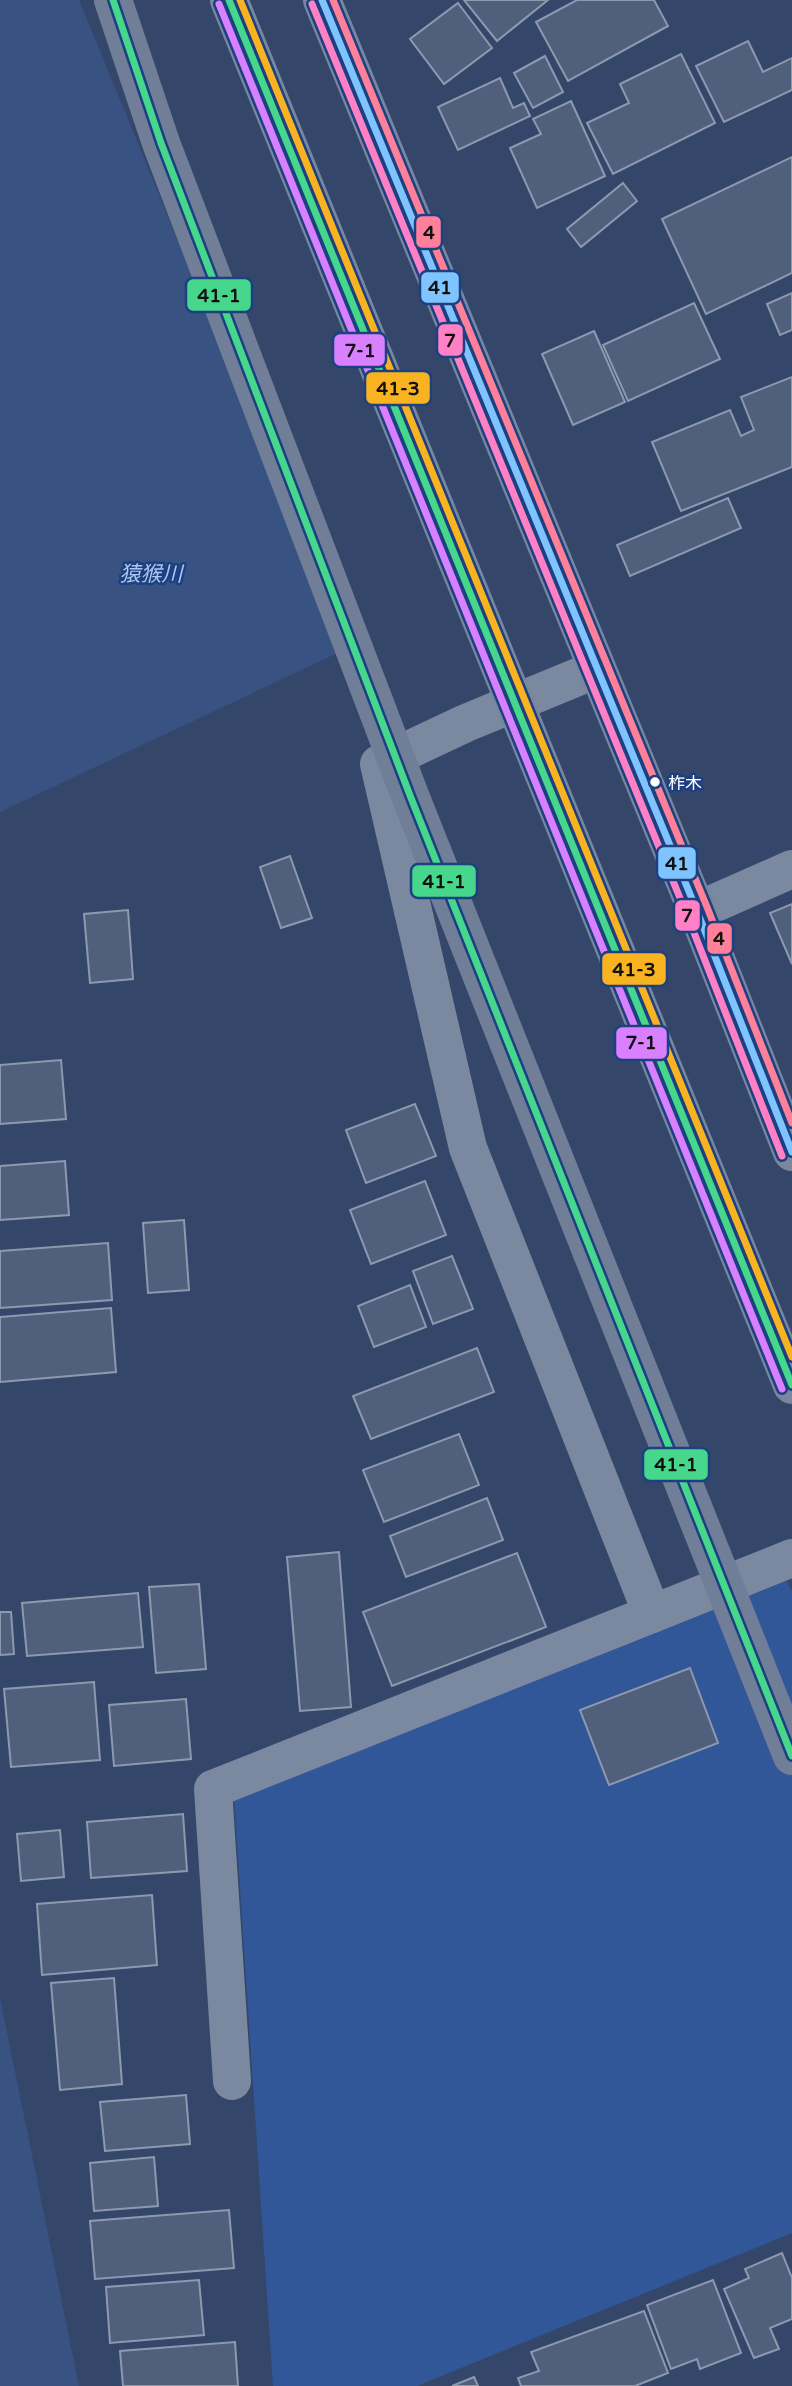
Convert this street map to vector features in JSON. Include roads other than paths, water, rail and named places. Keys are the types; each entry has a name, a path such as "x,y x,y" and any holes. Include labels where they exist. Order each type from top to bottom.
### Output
{"highway":[{"path":"113,0 161,143 411,798 792,1756"}],"main road":[{"path":"229,0 792,1385"},
{"path":"322,0 697,911 792,1152"}],"street":[{"path":"597,669 379,764 468,1148 652,1614"},
{"path":"697,911 792,869"},
{"path":"232,2081 213,1789 792,1558"}],"water":[{"name":"猿猴川","path":"0,0 79,0 346,649 0,812"},
{"path":"0,1998 79,2386 0,2386"}],"place":[{"name":"柞木","path":"655,782"}]}
